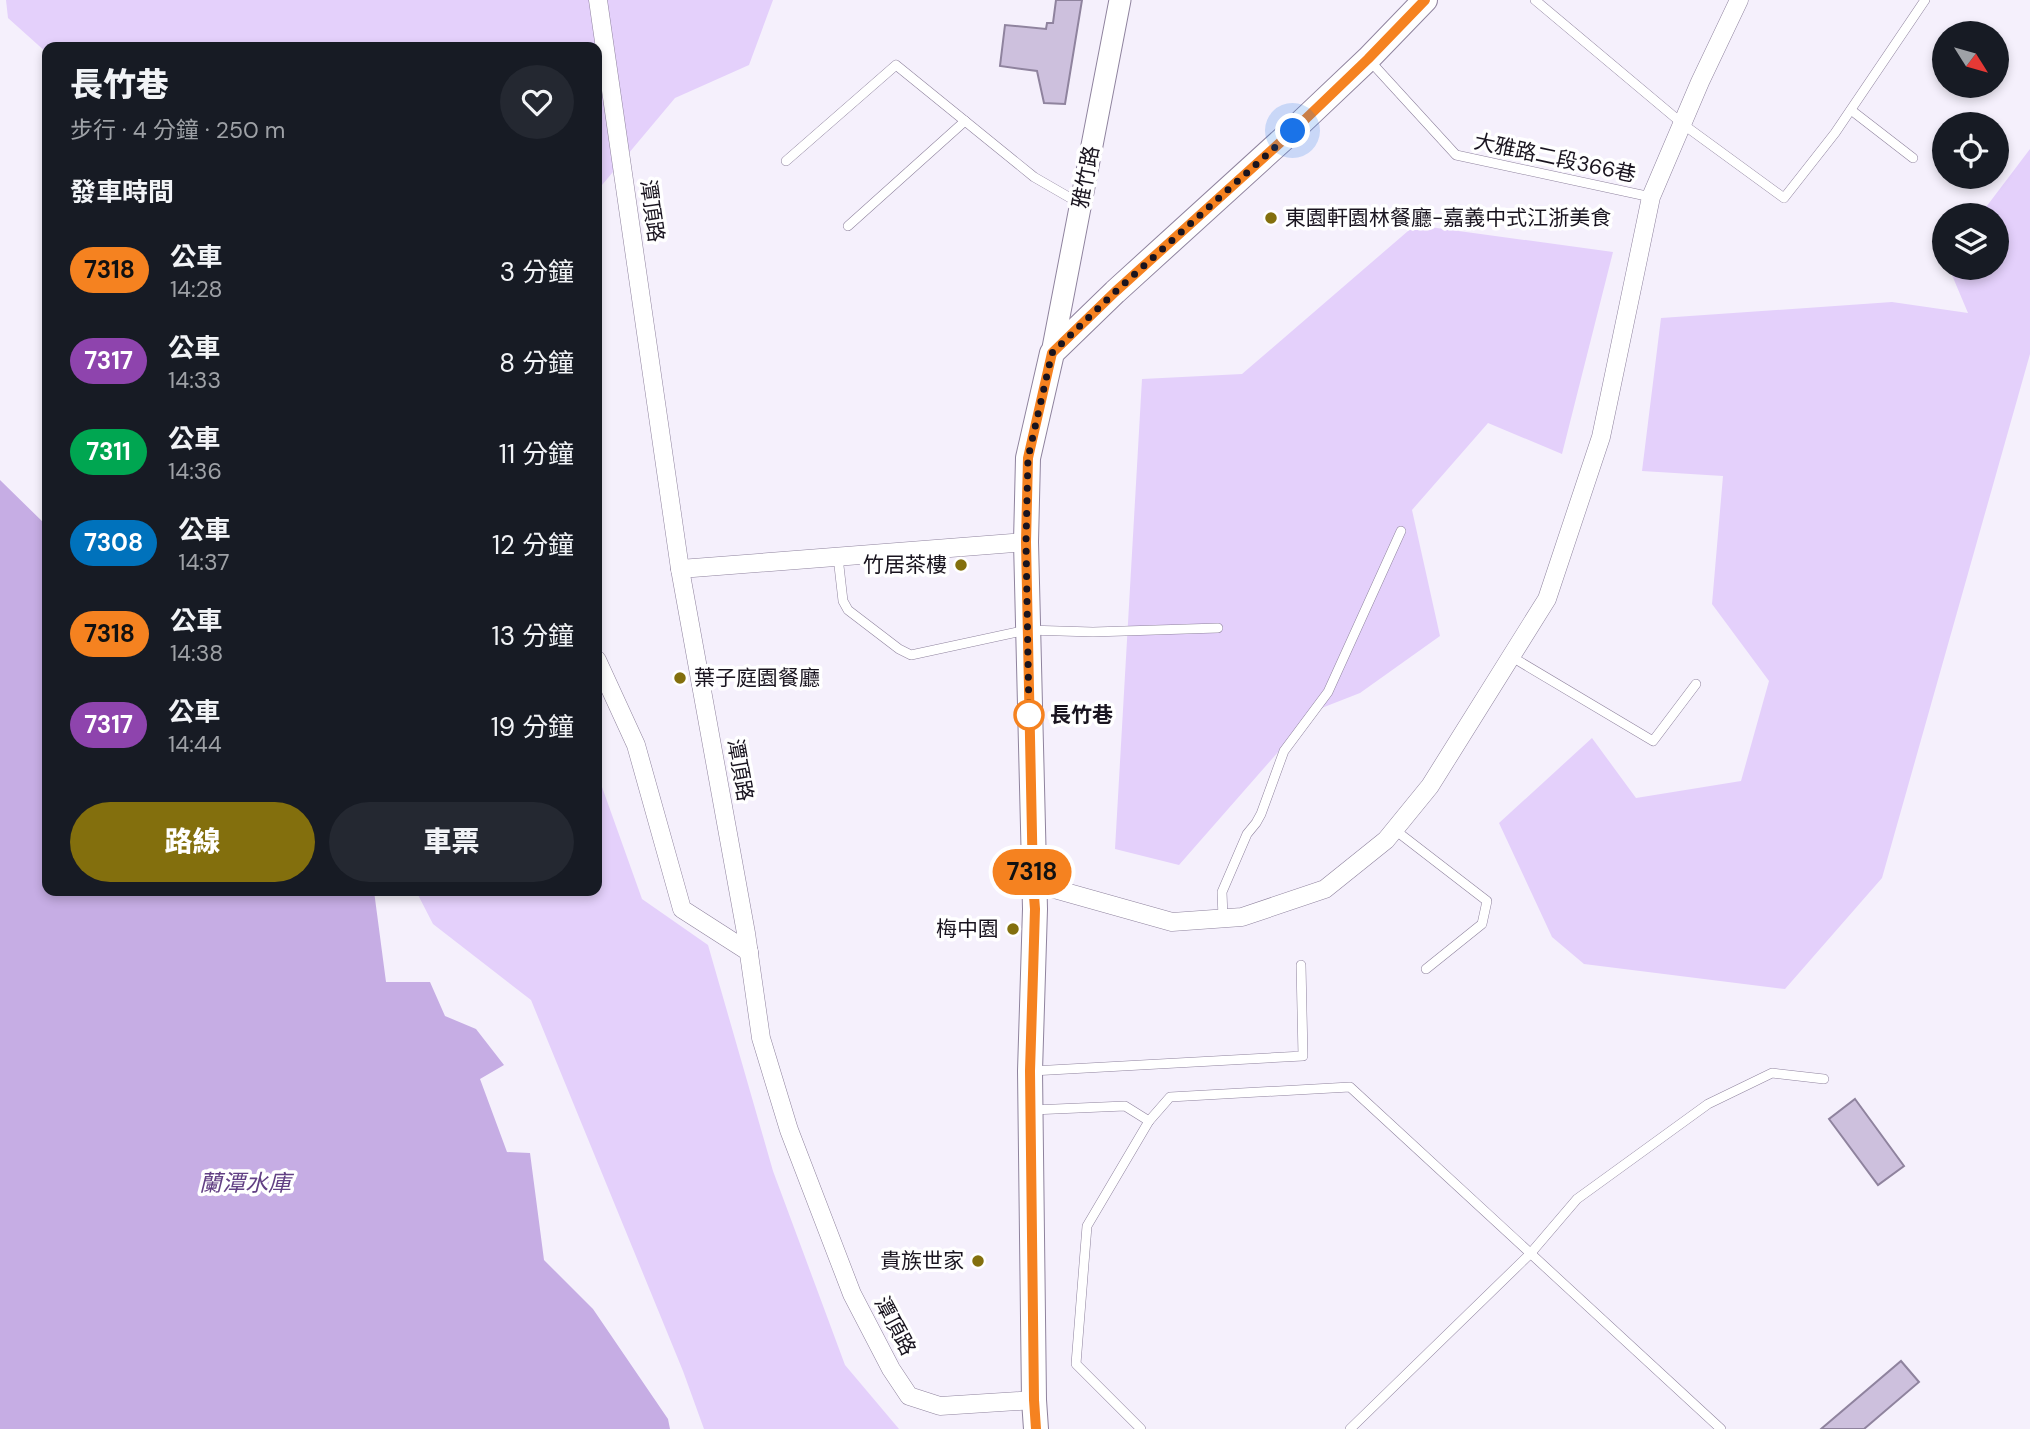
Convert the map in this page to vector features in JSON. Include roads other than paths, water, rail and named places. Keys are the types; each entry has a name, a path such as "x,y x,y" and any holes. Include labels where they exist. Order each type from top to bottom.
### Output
{"main road":[{"path":"1036,1429 1030,1110 1035,909 1026,542 1028,458 1052,353 1115,292 1293,131 1425,0"}],"street":[{"name":"潭頂路","path":"598,0 680,569 749,952 761,1038 789,1130 852,1294 891,1369 909,1396 940,1406 1034,1400"},
{"name":"雅竹路","path":"1052,353 1120,0"},
{"path":"1033,883 1172,922 1242,917 1325,889 1395,830 1430,786 1547,599 1601,437 1651,197 1684,125 1700,82 1739,0"},
{"path":"680,569 1026,542"},
{"path":"602,671 636,746 682,909 749,952"}],"lane":[{"path":"1535,0 1684,125 1784,198 1835,133 1925,0"},
{"name":"大雅路二段366巷","path":"1368,59 1456,155 1651,197"},
{"path":"786,161 896,65 1034,177 1080,204"},
{"path":"1851,110 1913,158"},
{"path":"848,226 965,121"},
{"path":"1223,918 1222,892 1247,834 1261,814 1284,751 1328,692 1401,531"},
{"path":"838,557 843,601 848,610 911,655 1027,630 1093,632 1218,628"},
{"path":"1512,657 1653,741 1696,684"},
{"path":"1395,830 1487,901 1482,924 1426,969"},
{"path":"1030,1071 1303,1056 1301,965"},
{"path":"1349,1429 1530,1254 1577,1199 1708,1104 1772,1073 1824,1079"},
{"path":"1141,1429 1076,1364 1087,1226 1149,1121 1170,1097 1350,1087 1721,1429"},
{"path":"1030,1110 1125,1106 1149,1121"}],"water":[{"name":"蘭潭水庫","path":"0,480 42,521 42,896 375,896 386,982 430,982 445,1016 476,1029 504,1065 480,1079 507,1152 530,1153 544,1260 593,1309 668,1419 670,1429 0,1429"}],"place":[{"name":"東園軒園林餐廳-嘉義中式江浙美食","path":"1271,218"},
{"name":"竹居茶樓","path":"961,565"},
{"name":"葉子庭園餐廳","path":"680,678"},
{"name":"長竹巷","path":"1029,715"},
{"name":"梅中園","path":"1013,929"},
{"name":"貴族世家","path":"978,1261"}]}
